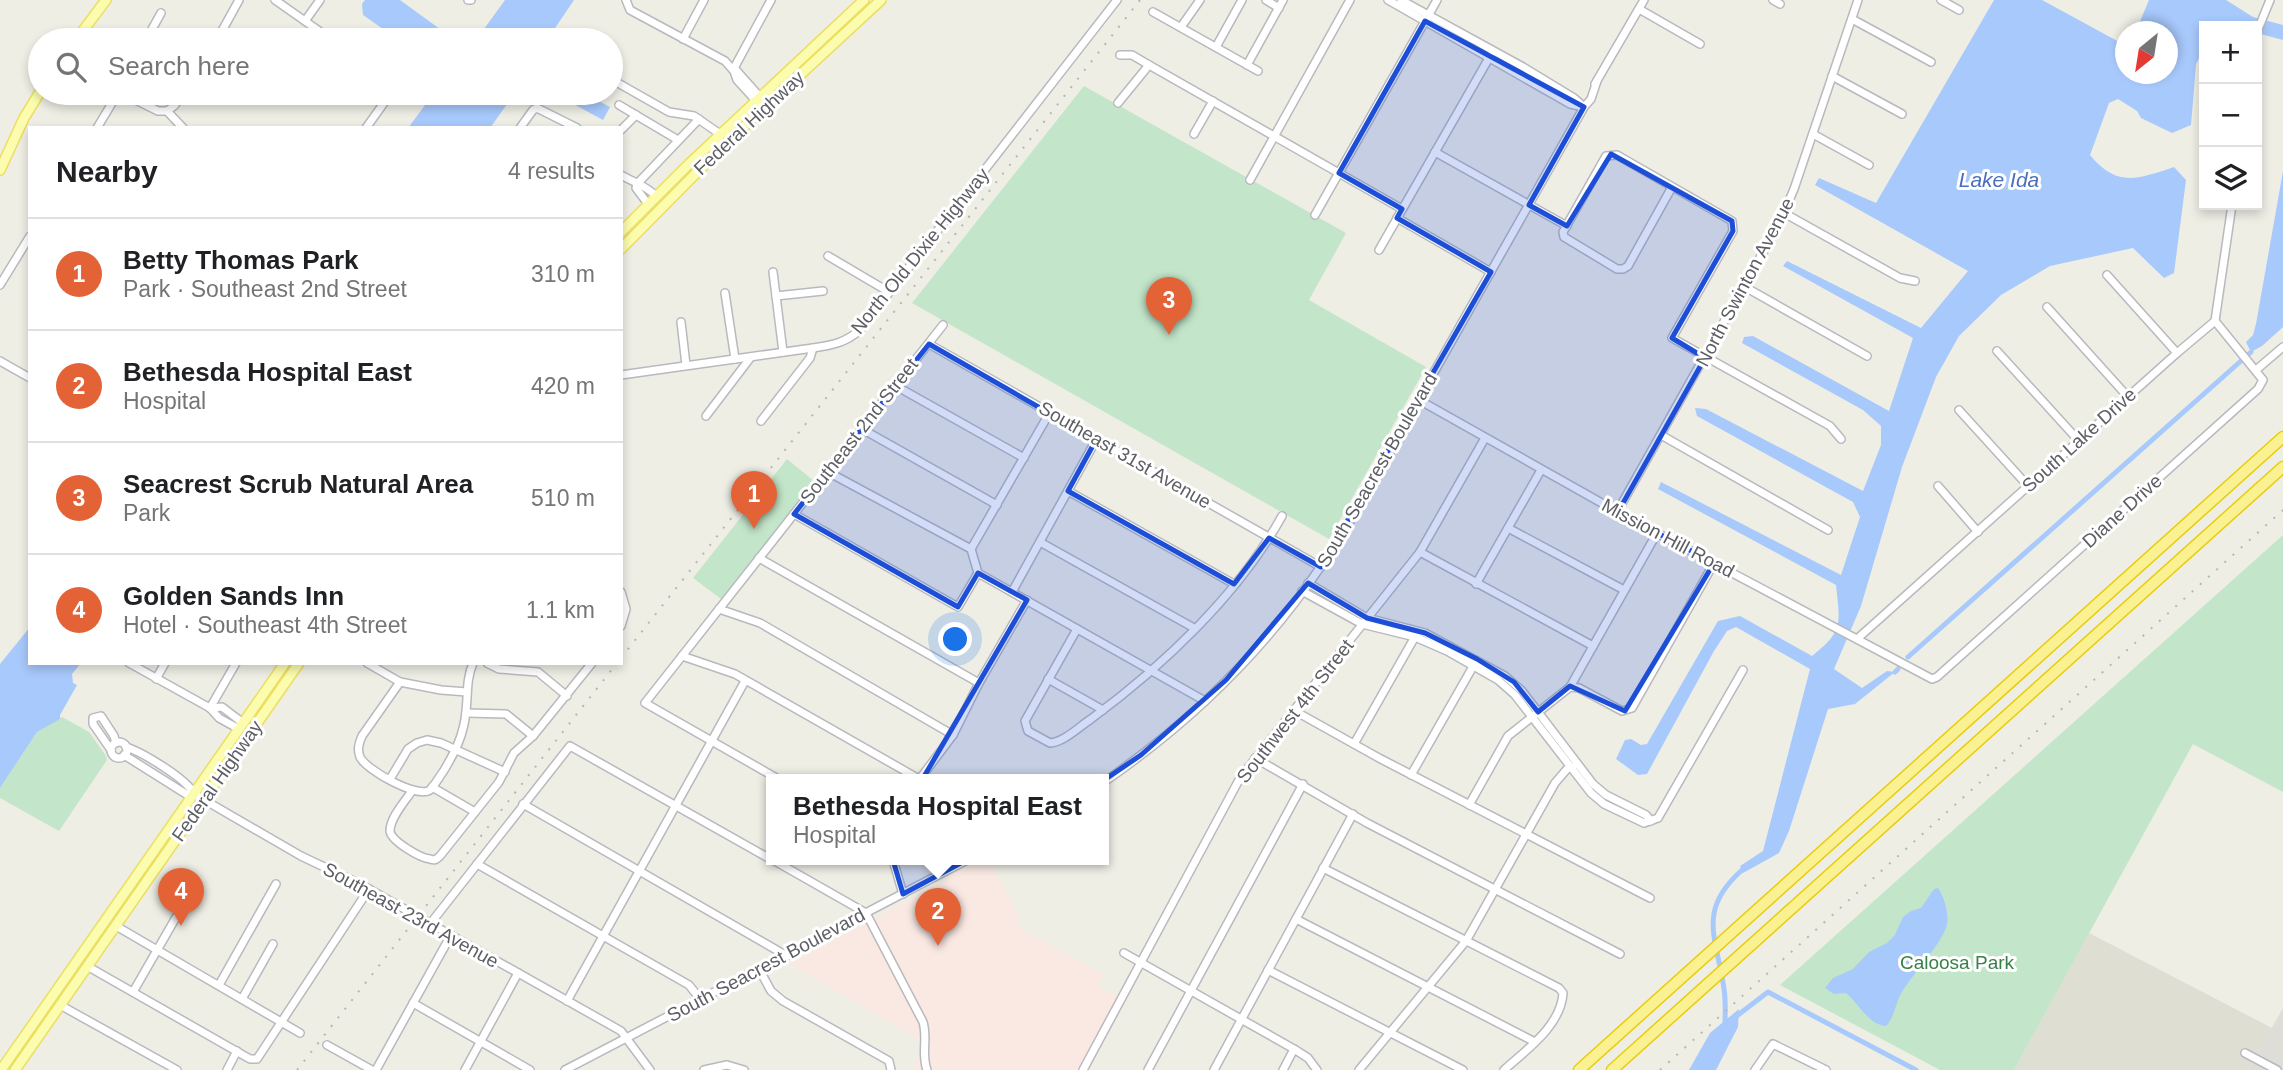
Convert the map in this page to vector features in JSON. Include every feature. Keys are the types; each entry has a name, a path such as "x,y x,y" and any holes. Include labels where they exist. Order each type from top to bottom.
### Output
{"highway":[{"path":"1578,1070 2283,438"},
{"path":"1612,1070 2283,467"}],"main road":[{"path":"85,28 106,0"},
{"name":"Federal Highway","path":"623,230 720,134 864,0"},
{"path":"864,16 869,0"},
{"name":"Federal Highway","path":"623,247 680,188 881,0"},
{"path":"0,170 32,105"},
{"name":"Federal Highway","path":"1,1070 284,665"},
{"name":"Federal Highway","path":"15,1070 244,743 295,665"},
{"path":"241,726 246,728 244,743"},
{"path":"113,930 114,915 133,886 137,874"},
{"path":"104,923 113,930"}],"street":[{"path":"223,28 239,0"},
{"path":"275,0 315,28"},
{"path":"305,21 320,0"},
{"path":"683,39 704,0"},
{"path":"733,70 771,0"},
{"name":"North Old Dixie Highway","path":"623,375 813,348 838,344 849,339 860,330 1117,0"},
{"path":"1181,27 1200,0"},
{"path":"1216,47 1242,0"},
{"path":"1247,65 1281,4 1266,0"},
{"path":"1250,180 1350,0"},
{"path":"1388,0 1491,55 1570,103 1584,107"},
{"path":"1401,0 1427,19"},
{"path":"1315,215 1437,0"},
{"name":"South Seacrest Boulevard","path":"1109,778 1157,743 1205,701 1247,658 1321,567 1349,523 1584,107 1591,99 1597,81 1644,0"},
{"name":"North Swinton Avenue","path":"1620,512 1620,507 1784,213 1858,0"},
{"path":"1941,0 1959,10"},
{"path":"2260,21 2270,0"},
{"path":"626,2 630,10 725,61 736,70 765,107"},
{"path":"1639,9 1700,44"},
{"path":"152,28 161,12"},
{"path":"1153,12 1258,71"},
{"path":"1852,19 1931,62"},
{"path":"1120,55 1132,55 1402,209"},
{"path":"1379,250 1491,55"},
{"path":"1118,103 1149,65"},
{"path":"1832,76 1902,114"},
{"path":"623,86 669,112 699,119 720,134"},
{"path":"1194,134 1213,101"},
{"path":"98,126 112,105"},
{"path":"146,105 159,111 167,111 175,105"},
{"path":"367,126 382,105"},
{"path":"619,105 678,140"},
{"path":"521,126 537,108 573,126"},
{"path":"167,111 181,126"},
{"path":"623,128 636,115"},
{"path":"648,204 638,194 637,184 699,119"},
{"path":"1813,134 1869,165"},
{"path":"1435,152 1567,226"},
{"path":"1672,187 1628,266 1623,270 1567,240 1563,232 1606,156 1611,154 1617,155 1732,221 1734,226 1672,338 1830,426 1841,439"},
{"path":"623,176 645,185 656,196"},
{"path":"2231,210 2215,321 2256,370 2283,347"},
{"path":"1784,213 1900,278 1915,282"},
{"path":"1397,218 1491,272"},
{"path":"0,285 28,239"},
{"path":"828,256 889,292"},
{"path":"773,272 783,352"},
{"path":"2107,275 2177,353"},
{"path":"1745,287 1867,356"},
{"path":"776,296 823,291"},
{"path":"725,293 736,359"},
{"path":"2048,307 2128,397"},
{"name":"South Lake Drive","path":"1854,637 1978,532 2215,321"},
{"path":"681,323 686,365"},
{"name":"Southeast 2nd Street","path":"712,741 645,702 943,325"},
{"name":"Southeast 31st Avenue","path":"929,344 1321,567"},
{"path":"761,421 810,358 813,348"},
{"path":"1997,351 2079,441"},
{"path":"706,416 751,357"},
{"path":"0,361 28,377"},
{"name":"Diane Drive","path":"1919,673 1932,679 1937,677 2262,384 2263,380 2256,370"},
{"path":"896,386 1024,458"},
{"name":"Mission Hill Road","path":"1419,400 1541,470 1919,673"},
{"path":"1959,410 2028,486"},
{"path":"971,549 1050,412"},
{"path":"862,429 997,505"},
{"path":"1661,435 1828,530"},
{"name":"Southwest 4th Street","path":"1083,1070 1240,778 1420,552 1485,438"},
{"path":"1012,592 1096,440"},
{"path":"1476,584 1541,470"},
{"path":"828,472 971,549 978,573 1205,701"},
{"path":"1938,486 1978,532"},
{"path":"1068,491 1234,584"},
{"path":"794,514 958,607 978,573"},
{"path":"1077,629 1026,718 1028,731 1046,742 1057,743 1103,710 1151,670 1234,584 1283,516"},
{"path":"1508,528 1625,590"},
{"path":"1469,805 1508,736 1570,687 1657,533"},
{"path":"1040,542 1194,628"},
{"path":"1420,552 1592,646"},
{"path":"759,558 979,683"},
{"path":"1570,687 1579,688 1618,710 1632,708 1714,563"},
{"path":"1308,583 1364,621"},
{"path":"1302,591 1331,609 1364,621 1417,634 1475,663 1498,680 1535,715 1574,766 1603,792 1646,815 1651,821 1658,818 1743,670"},
{"path":"623,599 626,609 623,619"},
{"path":"923,774 953,734 1027,600"},
{"path":"719,608 760,623 953,734"},
{"path":"1354,744 1417,634"},
{"path":"682,656 746,681 909,774"},
{"path":"1411,775 1475,663"},
{"path":"132,665 210,708 222,707 241,726"},
{"path":"156,679 164,665"},
{"path":"210,708 235,665"},
{"path":"371,665 400,681 441,690 467,692"},
{"path":"400,681 362,736 359,747 361,758 365,764 412,791 424,792 432,787 456,750 462,735 468,678 472,665"},
{"path":"491,665 499,669 538,672 566,696"},
{"path":"412,791 392,822 390,833 396,842 435,860 505,772 514,753 533,736 590,665"},
{"path":"1048,679 1103,710"},
{"path":"567,1000 746,681"},
{"path":"1293,710 1411,775 1650,898"},
{"path":"466,713 506,714 533,736"},
{"path":"390,779 408,749 417,743 434,740 505,772"},
{"path":"712,741 770,774"},
{"path":"123,743 125,751 116,757 113,746 123,743"},
{"path":"430,924 570,746 766,857"},
{"name":"Southeast 23rd Avenue","path":"125,751 186,794 194,794 306,858 369,889 621,1031 650,1070"},
{"path":"1255,758 1353,814 1620,954"},
{"path":"1359,1070 1466,941 1555,783 1574,766"},
{"path":"1149,1070 1303,784"},
{"path":"432,787 475,812"},
{"path":"523,804 787,956"},
{"path":"1214,1070 1353,814"},
{"path":"477,864 689,985 700,999"},
{"path":"781,865 866,913 926,1032 924,1053 927,1070"},
{"path":"894,865 903,894"},
{"name":"South Seacrest Boulevard","path":"565,1070 958,865"},
{"path":"1324,868 1559,988 1563,993 1563,1002 1545,1033 1504,1070"},
{"path":"219,985 276,884"},
{"path":"87,967 250,1059 257,1059 369,889"},
{"path":"133,992 186,900"},
{"path":"1296,919 1535,1042"},
{"path":"113,930 158,951 300,1033"},
{"path":"327,1045 374,1070 451,935"},
{"path":"242,999 273,944"},
{"path":"1124,953 1294,1049 1308,1058 1317,1070"},
{"path":"759,969 771,991 783,1001 889,1061 891,1068"},
{"path":"1268,970 1462,1070"},
{"path":"465,1070 518,973"},
{"path":"413,1003 530,1070"},
{"path":"60,1005 177,1070"},
{"path":"1755,1070 1773,1044 1826,1070"},
{"path":"1283,1070 1294,1049"},
{"path":"227,1070 237,1051"},
{"path":"2267,1070 2244,1055 2277,1070"},
{"path":"704,1070 727,1065 744,1070"}],"highlighted area":[{"path":"1425,21 1584,107 1529,205 1567,226 1611,154 1732,221 1733,231 1672,338 1705,358 1618,512 1714,563 1625,711 1570,686 1538,712 1514,682 1477,659 1425,633 1367,618 1308,583 1226,680 1141,755 1060,810 903,894 887,840 1027,600 978,573 958,607 794,514 929,344 1096,440 1068,491 1234,584 1269,538 1321,567 1491,272 1397,218 1402,209 1339,173"}],"shaded area":[{"path":"974,865 993,865 1017,913 1018,927 1103,974 1097,985 1119,997 1080,1070 912,1070 919,1056 921,1041 790,964"},
{"path":"2089,933 2272,1028 2248,1070 2014,1070"},
{"path":"2283,1008 2283,1070 2248,1070"}],"green space":[{"path":"1084,86 1346,233 1309,300 1426,367 1329,539 912,303"},
{"path":"787,459 814,481 721,599 693,578"},
{"name":"Caloosa Park","path":"2283,535 2283,792 2193,744 2014,1070 1940,1070 1780,985"},
{"path":"62,717 89,732 107,760 59,831 0,798 0,788 37,732"}],"water":[{"path":"365,0 400,0 438,28 382,28 363,15 362,4"},
{"path":"505,0 574,0 555,28 485,28"},
{"name":"Lake Ida","path":"1994,0 2042,0 2115,40 2115,84 2178,84 2178,21 2140,21 2149,0 2226,0 2253,17 2283,25 2283,40 2262,34 2262,21 2199,21 2199,58 2196,64 2191,125 2172,133 2141,118 2137,111 2118,99 2109,103 2090,155 2100,165 2109,172 2129,178 2174,167 2186,180 2174,273 2164,278 2133,248 2050,266 2001,295 1959,336 1936,377 1902,467 1861,606 1834,669 1862,688 1887,671 1895,672 1855,704 1828,709 1789,831 1779,853 1743,873 1740,866 1763,851 1810,669 1736,627 1727,631 1647,774 1638,775 1616,759 1625,740 1647,744 1718,621 1740,616 1812,656 1830,640 1838,625 1836,585 1658,489 1661,482 1841,575 1860,517 1853,502 1697,416 1695,408 1706,409 1863,491 1881,445 1881,426 1863,410 1742,343 1744,337 1753,336 1889,411 1913,338 1783,266 1787,261 1921,328 1968,271 1815,185 1819,178 1876,203"},
{"path":"425,105 506,105 491,126 409,126"},
{"path":"575,105 610,107 603,120"},
{"path":"2283,171 2283,327 2251,352 2246,342 2253,335 2256,324"},
{"path":"28,629 28,665 79,665 72,674 73,683 77,685 60,719 37,732 0,788 0,664"},
{"path":"1938,888 1947,910 1945,931 1902,992 1886,1026 1869,1018 1846,993 1834,994 1825,988 1833,978 1853,969 1869,952 1887,943 1895,935 1903,917 1921,908 1934,889"},
{"path":"1739,1009 1738,1027 1716,1070 1689,1070 1710,1033"}],"waterway":[{"path":"1908,657 2251,352"},
{"path":"1895,672 1898,669"},
{"path":"1725,1027 1725,994 1714,940 1714,912 1728,885 1742,870"},
{"path":"1734,1018 1768,992 1916,1070"}],"railway":[{"path":"623,655 1140,0"},
{"path":"1660,1070 2283,510"},
{"path":"297,1070 615,665"}],"place":[{"name":"Seacrest Scrub Natural Area","path":"1169,335"},
{"name":"Betty Thomas Park","path":"754,529"},
{"name":"Golden Sands Inn","path":"181,926"},
{"name":"Bethesda Hospital East","path":"938,946"}]}
